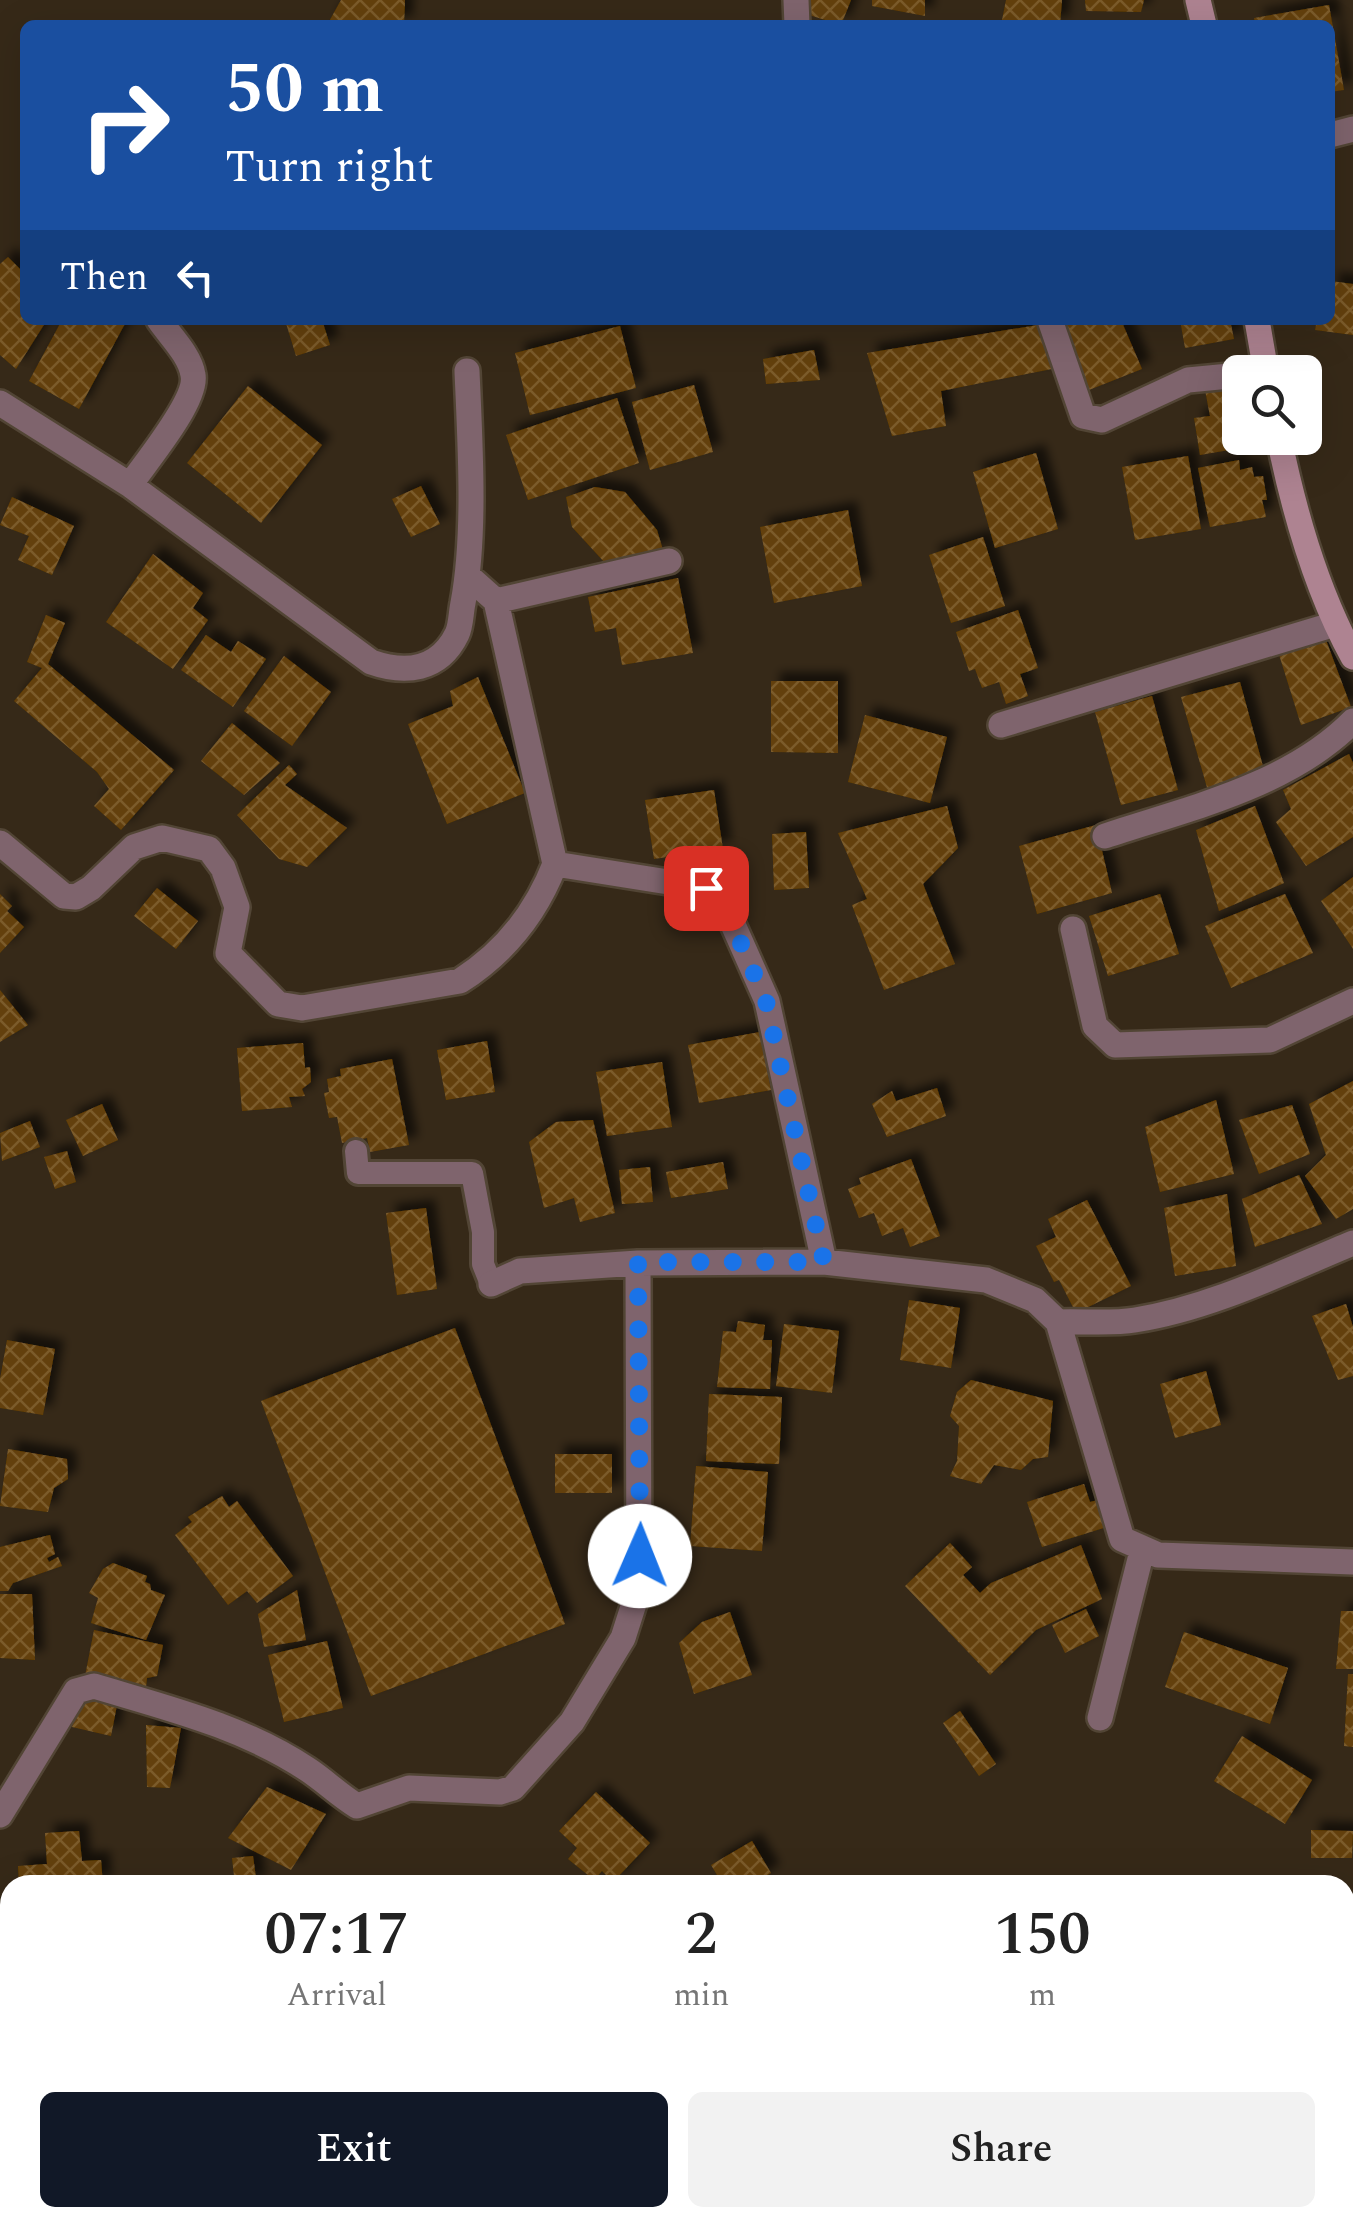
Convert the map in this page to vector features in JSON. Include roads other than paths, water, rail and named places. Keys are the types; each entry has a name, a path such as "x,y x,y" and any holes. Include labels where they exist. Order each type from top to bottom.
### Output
{"street":[{"path":"130,485 190,397 194,377 188,361 162,325"},
{"path":"1052,325 1083,416 1102,420 1188,380 1222,376"},
{"path":"1258,325 1262,355"},
{"path":"0,402 130,485 371,662 394,670 418,668 434,660 457,634 468,576 467,371"},
{"path":"1282,455 1290,493 1335,624 1353,656"},
{"path":"496,601 670,561"},
{"path":"0,844 64,896 76,897 134,847 162,838 209,849 223,868 237,907 228,953 278,1004 302,1008 460,981 481,968 514,934 542,897 555,864 496,601 468,576"},
{"path":"1001,726 1335,624"},
{"path":"1106,836 1260,783 1334,741 1353,721"},
{"path":"555,864 706,888 723,902 766,1001 824,1262"},
{"path":"1073,929 1095,1026 1115,1045 1270,1040 1353,1000"},
{"path":"1058,1322 1132,1321 1170,1312 1260,1282 1353,1242"},
{"path":"0,1815 76,1691 94,1686 242,1734 308,1770 357,1806 408,1788 500,1792 512,1788 572,1722 623,1638 639,1588 638,1262"},
{"path":"491,1284 520,1271 638,1262 824,1262 986,1280 1036,1300 1058,1322 1122,1539 1158,1555 1353,1562"},
{"path":"1100,1718 1142,1551"}],"lane":[{"path":"356,1151 358,1173 472,1173 483,1232 483,1264 491,1284"}]}
